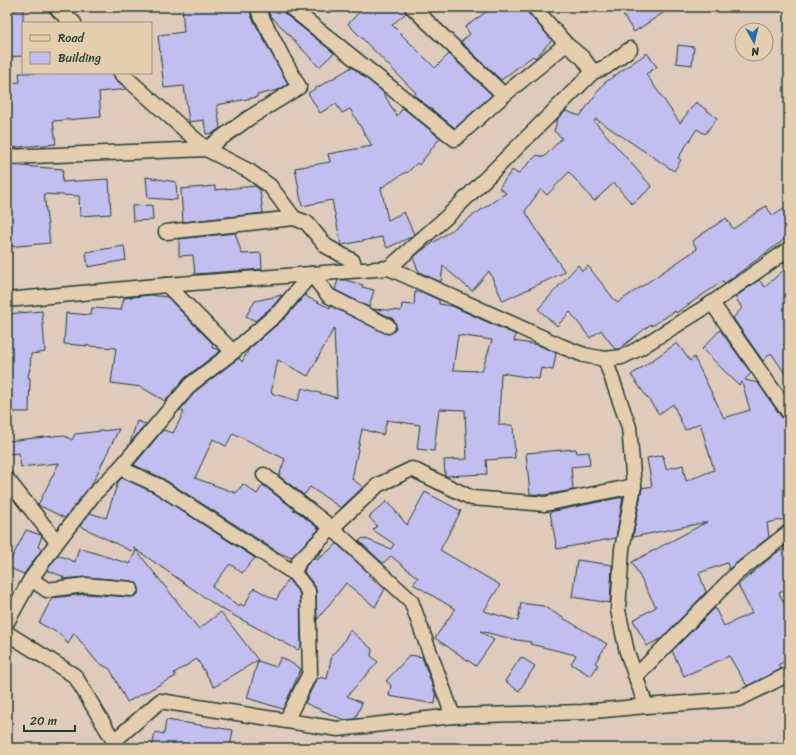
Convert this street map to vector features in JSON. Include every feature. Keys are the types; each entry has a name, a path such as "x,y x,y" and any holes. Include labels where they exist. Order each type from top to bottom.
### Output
{"street":[{"path":"56,7 58,11 73,22"},
{"path":"7,157 206,149 249,118 299,87 259,12 261,7"},
{"path":"290,7 456,139 504,95 566,44"},
{"path":"412,7 504,95"},
{"path":"534,7 566,44 583,58 592,72"},
{"path":"389,268 450,214 592,72 606,67 630,49"},
{"path":"122,74 206,149 249,171 270,186 294,218"},
{"path":"166,232 294,218 307,223 326,246 353,261 355,270"},
{"path":"7,300 167,285 389,268 561,346 584,355 605,360 622,357 638,349 712,303 789,249"},
{"path":"311,274 329,296 388,326"},
{"path":"7,622 31,579 94,494 120,468 191,384 232,352 280,311 311,274"},
{"path":"167,285 232,352"},
{"path":"712,303 789,413"},
{"path":"605,360 630,427 634,486 622,549 618,610 627,652 646,706"},
{"path":"120,468 156,485 294,573 308,591 310,673 286,721"},
{"path":"294,573 299,561 378,485 412,469 472,498 546,504 634,486"},
{"path":"264,475 332,528 411,601 453,716"},
{"path":"7,479 57,542"},
{"path":"636,676 737,573 789,532"},
{"path":"31,579 47,590 85,585 131,588"},
{"path":"7,633 75,676 116,744 160,702 338,729 453,716 583,712 738,699 789,674"}],"building":[{"path":"182,7 252,7 251,16 288,84 278,90 257,95 257,97 217,105 220,128 213,133 206,134 204,120 189,122 184,86 164,88 158,35 184,32"},
{"path":"269,7 282,7 285,14 334,53 319,67 272,17 272,19 268,12"},
{"path":"364,7 404,7 406,13 392,25 435,68 449,54 492,95 455,128 414,95 416,93 348,24"},
{"path":"493,7 526,7 528,13 552,40 535,58 533,56 501,80 461,42 470,34 465,27"},
{"path":"635,7 672,7 634,32 623,15"},
{"path":"23,9 22,56 7,57 7,11"},
{"path":"678,45 694,47 692,65 676,63"},
{"path":"647,53 657,67 646,74 680,123 696,102 717,118 705,134 697,129 678,158 681,160 674,171 596,119 594,121 652,187 632,204 614,183 594,201 569,172 547,195 541,189 525,211 565,272 503,301 489,271 472,291 443,266 441,282 419,272 413,258 506,193 499,188 512,170 518,174 537,155 544,157 562,138 554,131 558,118 566,111 580,116 604,83"},
{"path":"352,67 382,91 397,116 403,108 440,138 419,165 417,163 407,173 406,172 381,188 388,220 404,212 414,234 411,237 387,248 382,237 342,245 332,200 302,206 295,168 330,162 328,154 372,146 350,109 342,113 336,104 320,113 308,93"},
{"path":"19,73 113,74 115,79 127,89 99,92 101,117 53,121 56,144 7,148 7,83 20,82"},
{"path":"7,165 63,169 62,182 109,179 111,214 80,216 79,196 44,194 50,243 7,247"},
{"path":"146,177 176,182 177,200 148,198"},
{"path":"215,186 215,190 255,186 260,190 263,213 183,222 181,189"},
{"path":"152,205 153,220 133,221 132,206"},
{"path":"789,205 789,236 725,283 723,281 676,313 675,311 652,326 651,324 619,349 615,349 601,330 590,338 570,312 557,326 538,309 578,265 582,271 588,266 617,303 697,249 692,241 726,218 733,229 766,206 773,216"},
{"path":"235,233 242,254 261,253 262,269 195,274 193,255 179,256 179,239"},
{"path":"124,246 126,260 88,267 86,252"},
{"path":"789,265 789,379 771,353 763,361 733,318 742,308 735,297 759,280 765,287"},
{"path":"338,280 345,280 363,285 362,287 374,290 369,307 335,290"},
{"path":"415,292 422,292 439,300 439,304 452,306 516,335 514,341 538,345 556,353 553,370 541,368 539,379 501,373 499,425 513,425 515,458 486,460 487,474 446,476 444,460 467,459 465,410 439,409 434,451 417,449 420,425 387,420 383,435 362,429 352,479 363,487 341,508 310,487 304,495 279,476 285,459 233,433 226,446 213,439 195,478 236,493 243,484 257,494 263,485 319,529 291,558 278,552 162,478 134,465 163,430 173,433 184,412 180,410 197,390 239,358 242,362 249,349 286,317 306,294 307,297 330,308 331,306 388,334 395,330 395,322 392,318 372,309 401,311 402,304 414,305","holes":["334,328 337,398 302,388 298,401 271,393 278,360 308,376","458,335 492,340 482,371 453,370"]},
{"path":"150,295 167,297 213,344 212,348 220,351 186,377 165,401 141,387 111,383 116,348 64,344 66,313 91,315 92,308 121,310 124,298"},
{"path":"282,295 274,305 255,321 246,316 255,301"},
{"path":"42,311 45,352 31,354 28,377 30,378 29,412 7,412 7,366 9,366 7,314"},
{"path":"720,330 751,373 745,380 758,383 782,418 789,421 789,518 767,523 769,537 729,569 727,563 699,573 706,592 662,638 647,646 633,620 656,607 632,562 707,522 633,537 642,488 652,486 647,458 663,455 666,469 683,465 686,481 714,470 700,423 685,430 673,404 659,414 631,375 677,343 690,361 694,357 724,418 750,410 742,382 739,385 702,349"},
{"path":"137,421 146,424 130,443"},
{"path":"119,429 92,484 65,518 38,505 59,463 21,467 19,453 9,454 8,441 63,435 72,440 75,434"},
{"path":"576,449 577,453 589,452 590,465 571,467 573,490 544,495 530,494 526,453"},
{"path":"122,478 153,492 255,558 242,573 230,564 212,587 239,606 240,604 244,606 254,588 276,600 288,579 300,594 301,646 298,650 220,608 134,548 131,551 80,526 90,513 106,518 118,482"},
{"path":"425,492 461,511 440,550 500,585 484,611 518,621 521,603 543,606 607,644 595,663 598,665 591,676 571,664 576,655 530,644 531,642 480,631 494,640 476,666 435,638 455,609 413,584 418,578 391,556 383,563 359,541 363,538 391,549 394,544 373,530 377,526 369,517 387,501 407,525"},
{"path":"623,497 616,538 557,549 550,512"},
{"path":"26,530 42,536 38,547 42,549 24,574 7,567"},
{"path":"337,544 370,574 368,575 385,589 375,607 346,583 317,620 315,586 304,572 306,566 323,549 316,559 317,560"},
{"path":"789,547 789,588 779,593 789,612 789,659 778,665 781,669 747,686 729,656 684,676 672,651 715,608 724,626 752,613 738,585 776,553"},
{"path":"79,548 130,564 136,550 199,629 221,612 258,660 214,687 197,659 174,673 176,676 127,702 110,669 97,662 74,633 68,644 60,634 39,623 52,598 85,594 130,597 138,594 138,585 132,581 86,577 62,579 64,577 47,570 58,555 75,562"},
{"path":"577,560 612,565 610,603 572,597"},
{"path":"350,630 372,649 371,656 378,662 347,696 362,703 355,719 344,720 305,703 317,678 319,679 321,677 327,679 332,655 342,644"},
{"path":"410,655 422,657 436,696 435,704 389,696 391,685 386,681"},
{"path":"281,657 301,669 283,709 247,698 258,661 276,667"},
{"path":"521,657 535,666 519,691 505,681"},
{"path":"166,720 233,730 230,748 152,748 155,732 164,734"}]}
